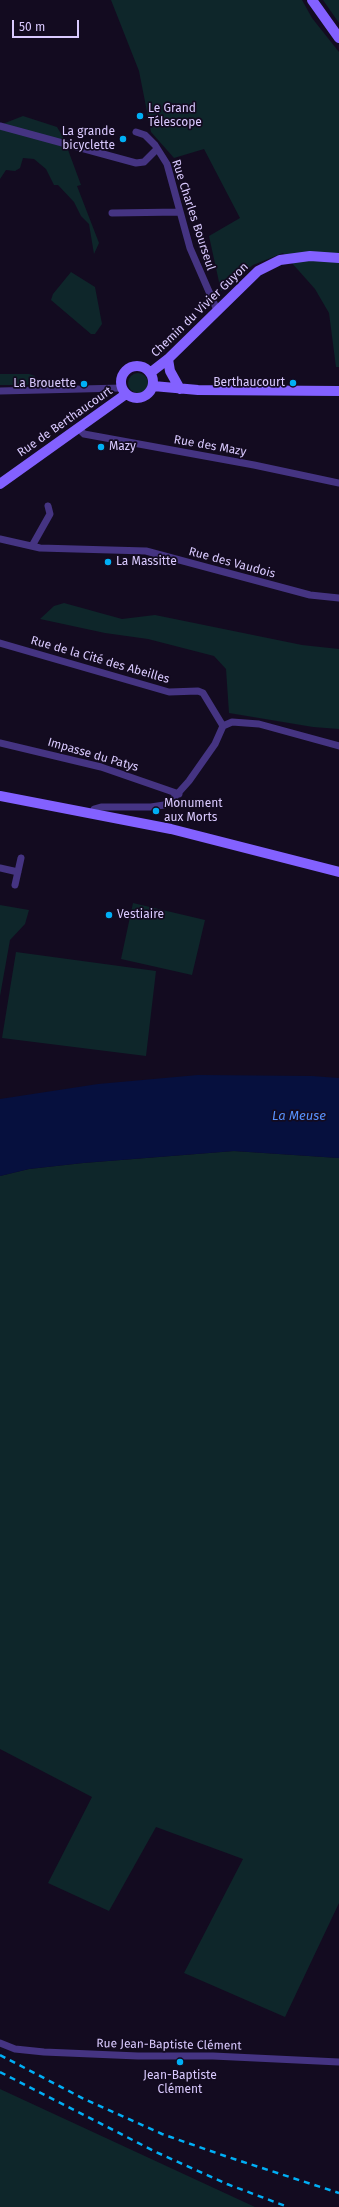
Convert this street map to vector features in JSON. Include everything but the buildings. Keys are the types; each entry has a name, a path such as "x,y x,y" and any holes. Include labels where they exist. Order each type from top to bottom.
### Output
{"main road":[{"path":"312,0 339,38"},
{"name":"Chemin du Vivier Guyon","path":"150,373 168,359 258,271 280,260 310,256 339,258"},
{"path":"168,359 170,372 180,389"},
{"path":"142,367 150,373 153,386 151,391 142,398 131,398 124,391 123,374 131,368 142,367"},
{"path":"153,386 180,389 339,391"},
{"name":"Rue de Berthaucourt","path":"0,484 78,429 124,391"},
{"path":"0,796 171,829 339,872"}],"street":[{"name":"Rue Charles Bourseul","path":"0,126 136,163 144,162 157,149"},
{"name":"Rue Charles Bourseul","path":"136,132 145,135 167,164 190,248 217,310"},
{"path":"112,213 180,212"},
{"path":"0,391 124,391"},
{"name":"Rue des Mazy","path":"78,429 84,434 254,465 339,483"},
{"path":"32,546 50,514 48,506"},
{"name":"Rue des Vaudois","path":"0,538 32,546 146,551 310,595 339,598"},
{"name":"Rue de la Cité des Abeilles","path":"0,643 169,692 198,691 203,693 223,726"},
{"path":"93,814 94,810 100,807 151,807 164,805 179,794 215,744 223,726 232,722 259,724 339,746"},
{"name":"Impasse du Patys","path":"0,743 101,767 179,794"},
{"path":"15,885 20,858"},
{"path":"0,868 18,872"},
{"name":"Rue Jean-Baptiste Clément","path":"0,2043 15,2049 44,2052 138,2056 213,2056 339,2062"}],"green space":[{"path":"111,0 302,0 312,18 339,52 339,367 336,367 329,313 315,289 283,253 253,265 221,291 209,236 240,218 204,149 174,158 151,132 139,71"},
{"path":"323,0 339,0 339,23"},
{"path":"23,116 57,127 64,139 81,185 77,186 99,243 94,254 89,224 81,216 74,202 58,185 54,185 46,169 34,159 23,158 20,168 15,171 6,170 0,179 0,125"},
{"path":"71,272 95,287 102,324 95,334 91,334 51,300 53,294"},
{"path":"138,373 145,376 148,383 145,390 138,393 131,390 128,383 131,376"},
{"path":"0,374 29,374 35,376 34,382 27,385 0,385"},
{"path":"64,603 122,619 155,615 302,645 339,649 339,729 313,727 229,713 226,669 214,656 148,639 105,633 40,619 54,606"},
{"path":"133,903 205,920 192,975 121,959"},
{"path":"0,905 29,910 25,924 10,940 0,996"},
{"path":"16,952 156,971 146,1056 2,1038"},
{"path":"234,1151 339,1158 339,1903 285,2017 184,1973 243,1859 156,1827 109,1911 48,1883 92,1797 0,1749 0,1176 29,1169 83,1163"},
{"path":"0,2089 255,2207 0,2207"}],"water":[{"name":"La Meuse","path":"198,1075 312,1076 339,1078 339,1158 234,1151 83,1163 29,1169 0,1176 0,1099 98,1084"}],"railway":[{"path":"0,2055 84,2099 162,2134 339,2193"},
{"path":"0,2072 156,2152 227,2184 288,2207"}],"place":[{"name":"Le Grand Télescope","path":"140,116"},
{"name":"La grande bicyclette","path":"123,139"},
{"name":"Berthaucourt","path":"293,383"},
{"name":"La Brouette","path":"84,384"},
{"name":"Mazy","path":"101,447"},
{"name":"La Massitte","path":"108,562"},
{"name":"Monument aux Morts","path":"156,811"},
{"name":"Vestiaire","path":"109,915"},
{"name":"Jean-Baptiste Clément","path":"180,2062"}]}
